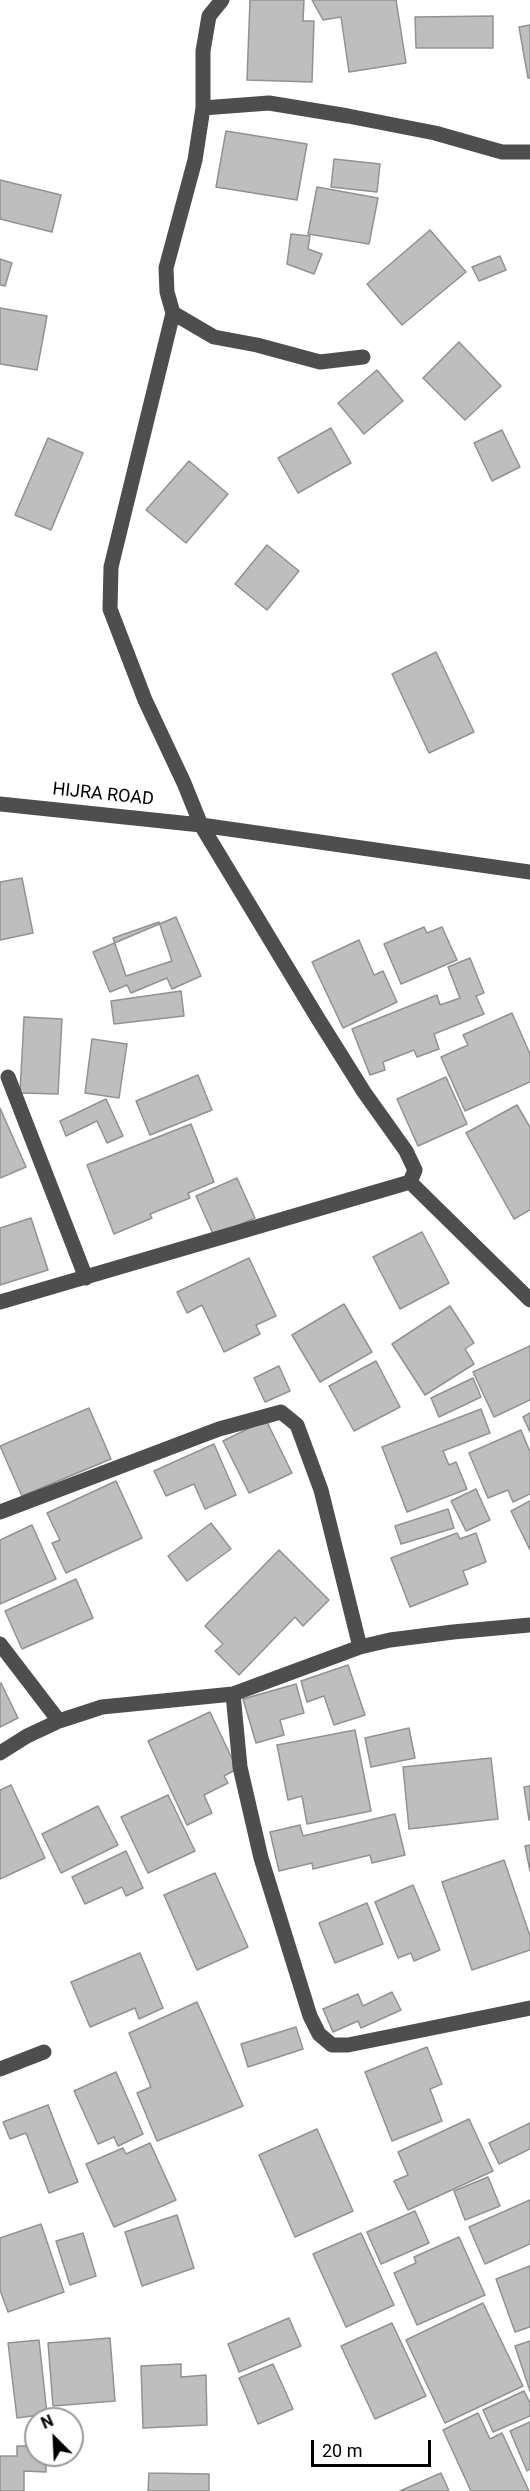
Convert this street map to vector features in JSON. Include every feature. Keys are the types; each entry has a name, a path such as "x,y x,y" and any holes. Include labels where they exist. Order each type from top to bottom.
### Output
{"street":[{"path":"222,0 209,16 202,51 204,108 195,160 166,268 167,292 173,313 111,567 110,609 145,700 201,825 364,1092 406,1151 415,1170 410,1182"},
{"path":"204,108 269,103 435,133 502,152 530,152"},
{"path":"173,313 214,337 258,345 320,362 363,357"},
{"name":"HIJRA ROAD","path":"0,804 201,825 530,872"},
{"path":"8,1077 86,1278"},
{"path":"0,1302 410,1182"},
{"path":"410,1182 530,1300"},
{"path":"0,1512 219,1429 282,1412 297,1425 321,1490 360,1647"},
{"path":"0,1753 27,1736 59,1721 102,1707 233,1694 360,1647 443,1633 530,1624"},
{"path":"0,1644 59,1721"},
{"path":"233,1694 240,1767 261,1858 310,2016 319,2034 333,2045 348,2045 530,2008"},
{"path":"0,2069 44,2052"}],"building":[{"path":"250,0 304,0 303,21 314,21 312,82 247,80"},
{"path":"312,0 396,0 406,63 349,72 341,17 323,20"},
{"path":"493,16 493,48 416,48 415,17"},
{"path":"530,25 530,78 528,78 519,27"},
{"path":"226,131 307,144 297,200 216,187"},
{"path":"334,159 380,164 377,192 331,187"},
{"path":"0,180 61,195 52,232 0,219"},
{"path":"317,187 378,198 369,244 308,234"},
{"path":"430,230 466,272 402,325 367,284"},
{"path":"291,234 310,236 308,249 322,254 314,274 287,264"},
{"path":"500,256 506,270 479,281 472,267"},
{"path":"0,259 12,263 5,286 0,285"},
{"path":"0,308 47,316 37,370 0,364"},
{"path":"459,342 501,386 465,420 423,378"},
{"path":"377,370 403,401 364,434 338,403"},
{"path":"331,428 351,463 298,493 278,458"},
{"path":"502,430 520,467 492,481 474,443"},
{"path":"48,438 83,453 51,530 15,515"},
{"path":"189,461 228,494 186,543 146,510"},
{"path":"267,545 299,571 267,610 235,584"},
{"path":"436,652 474,732 429,753 392,674"},
{"path":"22,878 33,933 0,940 0,882"},
{"path":"176,917 201,976 172,989 167,978 131,993 127,985 110,992 93,952"},
{"path":"159,922 172,961 126,976 113,938"},
{"path":"424,927 427,933 442,927 457,960 401,984 384,944"},
{"path":"359,940 374,975 383,971 397,1002 343,1028 312,962"},
{"path":"470,958 484,993 476,996 484,1014 434,1034 439,1049 417,1057 414,1050 383,1062 385,1070 370,1075 352,1029 437,995 440,1005 460,998 448,967"},
{"path":"181,991 184,1016 114,1024 111,1001"},
{"path":"512,1013 530,1054 530,1082 465,1111 441,1057 468,1045 463,1035"},
{"path":"24,1017 62,1019 58,1094 20,1093"},
{"path":"92,1039 127,1044 119,1098 85,1093"},
{"path":"198,1075 212,1110 150,1135 136,1101"},
{"path":"446,1077 467,1124 418,1146 397,1099"},
{"path":"106,1099 123,1136 107,1143 97,1121 66,1136 60,1121"},
{"path":"517,1105 530,1127 530,1210 514,1219 466,1133"},
{"path":"0,1108 26,1167 0,1178"},
{"path":"191,1124 214,1182 188,1193 190,1198 150,1214 152,1218 114,1234 87,1165"},
{"path":"237,1178 255,1218 214,1236 196,1196"},
{"path":"31,1218 48,1270 0,1285 0,1228"},
{"path":"422,1232 449,1283 400,1309 373,1257"},
{"path":"249,1258 276,1316 256,1325 260,1334 224,1352 202,1305 187,1313 177,1292"},
{"path":"344,1304 372,1352 320,1382 292,1335"},
{"path":"450,1306 474,1343 465,1349 474,1364 425,1395 392,1344"},
{"path":"530,1346 530,1400 494,1417 473,1372"},
{"path":"376,1361 400,1407 354,1431 329,1386"},
{"path":"279,1366 290,1391 265,1402 254,1378"},
{"path":"473,1378 481,1397 439,1417 431,1398"},
{"path":"89,1408 111,1459 22,1496 0,1446"},
{"path":"481,1409 490,1433 443,1451 449,1465 456,1462 467,1489 407,1512 382,1447"},
{"path":"530,1413 530,1432 523,1417"},
{"path":"266,1420 292,1473 249,1493 223,1441"},
{"path":"521,1430 530,1452 530,1494 513,1502 508,1490 488,1498 469,1453"},
{"path":"214,1444 236,1495 205,1509 194,1484 166,1496 154,1471"},
{"path":"116,1481 142,1538 66,1573 52,1543 60,1540 47,1513"},
{"path":"476,1489 490,1520 466,1531 451,1501"},
{"path":"530,1501 530,1550 511,1511"},
{"path":"448,1509 454,1528 401,1544 395,1526"},
{"path":"211,1523 231,1549 187,1581 168,1556"},
{"path":"32,1525 56,1579 0,1604 0,1540"},
{"path":"457,1533 460,1539 476,1533 486,1562 463,1571 468,1584 410,1607 391,1558"},
{"path":"279,1550 329,1600 303,1626 295,1617 239,1675 215,1651 223,1644 205,1626"},
{"path":"76,1579 93,1618 22,1649 5,1611"},
{"path":"348,1665 365,1715 334,1725 324,1696 307,1702 301,1681"},
{"path":"0,1684 18,1718 0,1727"},
{"path":"296,1684 304,1713 280,1720 284,1735 256,1743 243,1699"},
{"path":"210,1712 237,1769 224,1776 228,1783 204,1795 212,1813 187,1825 148,1741"},
{"path":"409,1728 415,1758 371,1767 365,1738"},
{"path":"355,1730 371,1811 307,1824 302,1796 288,1800 277,1745"},
{"path":"491,1758 498,1819 409,1829 403,1767"},
{"path":"11,1785 45,1858 0,1879 0,1790"},
{"path":"530,1786 530,1820 529,1820 524,1787"},
{"path":"168,1795 195,1851 148,1873 121,1817"},
{"path":"98,1806 118,1845 61,1873 42,1834"},
{"path":"395,1814 405,1855 372,1863 370,1855 313,1869 312,1863 279,1871 270,1832 300,1825 303,1836"},
{"path":"530,1845 530,1871 525,1846"},
{"path":"126,1851 143,1888 126,1896 122,1887 85,1904 72,1877"},
{"path":"504,1860 530,1936 530,1950 472,1970 442,1882"},
{"path":"215,1873 248,1947 197,1970 164,1895"},
{"path":"413,1885 440,1950 414,1961 411,1953 398,1958 375,1902"},
{"path":"367,1903 383,1944 335,1963 319,1923"},
{"path":"140,1953 163,2008 139,2019 135,2008 90,2027 71,1982"},
{"path":"392,1992 401,2010 361,2028 358,2021 333,2032 323,2009 358,1994 363,2006"},
{"path":"197,2002 243,2106 157,2141 137,2093 151,2087 129,2033"},
{"path":"296,2027 303,2049 248,2067 241,2044"},
{"path":"427,2047 442,2084 430,2089 442,2121 392,2141 365,2072"},
{"path":"116,2072 143,2134 118,2146 114,2137 98,2144 74,2091"},
{"path":"48,2105 78,2182 49,2193 26,2133 10,2139 3,2122"},
{"path":"469,2119 493,2171 408,2210 394,2181 408,2175 398,2152"},
{"path":"530,2123 530,2149 499,2164 489,2143"},
{"path":"317,2129 353,2211 295,2237 259,2155"},
{"path":"150,2143 176,2200 114,2227 86,2164 123,2148 126,2154"},
{"path":"488,2177 500,2206 465,2220 454,2191"},
{"path":"530,2200 530,2244 485,2264 469,2227"},
{"path":"415,2211 429,2243 381,2264 367,2232"},
{"path":"177,2215 194,2268 142,2286 125,2232"},
{"path":"41,2224 64,2292 8,2312 0,2290 0,2238"},
{"path":"83,2233 96,2276 70,2285 56,2241"},
{"path":"361,2233 394,2305 346,2327 313,2254"},
{"path":"459,2237 485,2295 417,2325 394,2273 416,2263 414,2257"},
{"path":"530,2266 530,2327 515,2332 496,2279"},
{"path":"483,2303 523,2386 445,2423 406,2340"},
{"path":"289,2318 301,2346 239,2372 228,2344"},
{"path":"392,2323 426,2396 375,2419 341,2346"},
{"path":"110,2338 115,2401 53,2406 48,2343"},
{"path":"39,2340 46,2407 24,2407 24,2417 17,2418 8,2343"},
{"path":"530,2341 530,2391 515,2346"},
{"path":"181,2364 181,2377 206,2375 207,2425 143,2428 141,2366"},
{"path":"273,2364 293,2409 258,2424 239,2378"},
{"path":"524,2391 530,2403 530,2416 493,2432 483,2410"},
{"path":"478,2413 490,2439 502,2433 529,2491 471,2491 443,2430"},
{"path":"530,2422 530,2469 527,2471 510,2431"},
{"path":"17,2446 24,2446 24,2467 46,2467 46,2472 24,2471 24,2491 0,2491 0,2456 17,2456"},
{"path":"149,2473 209,2474 209,2491 148,2491"},
{"path":"441,2473 449,2491 400,2491"}]}
